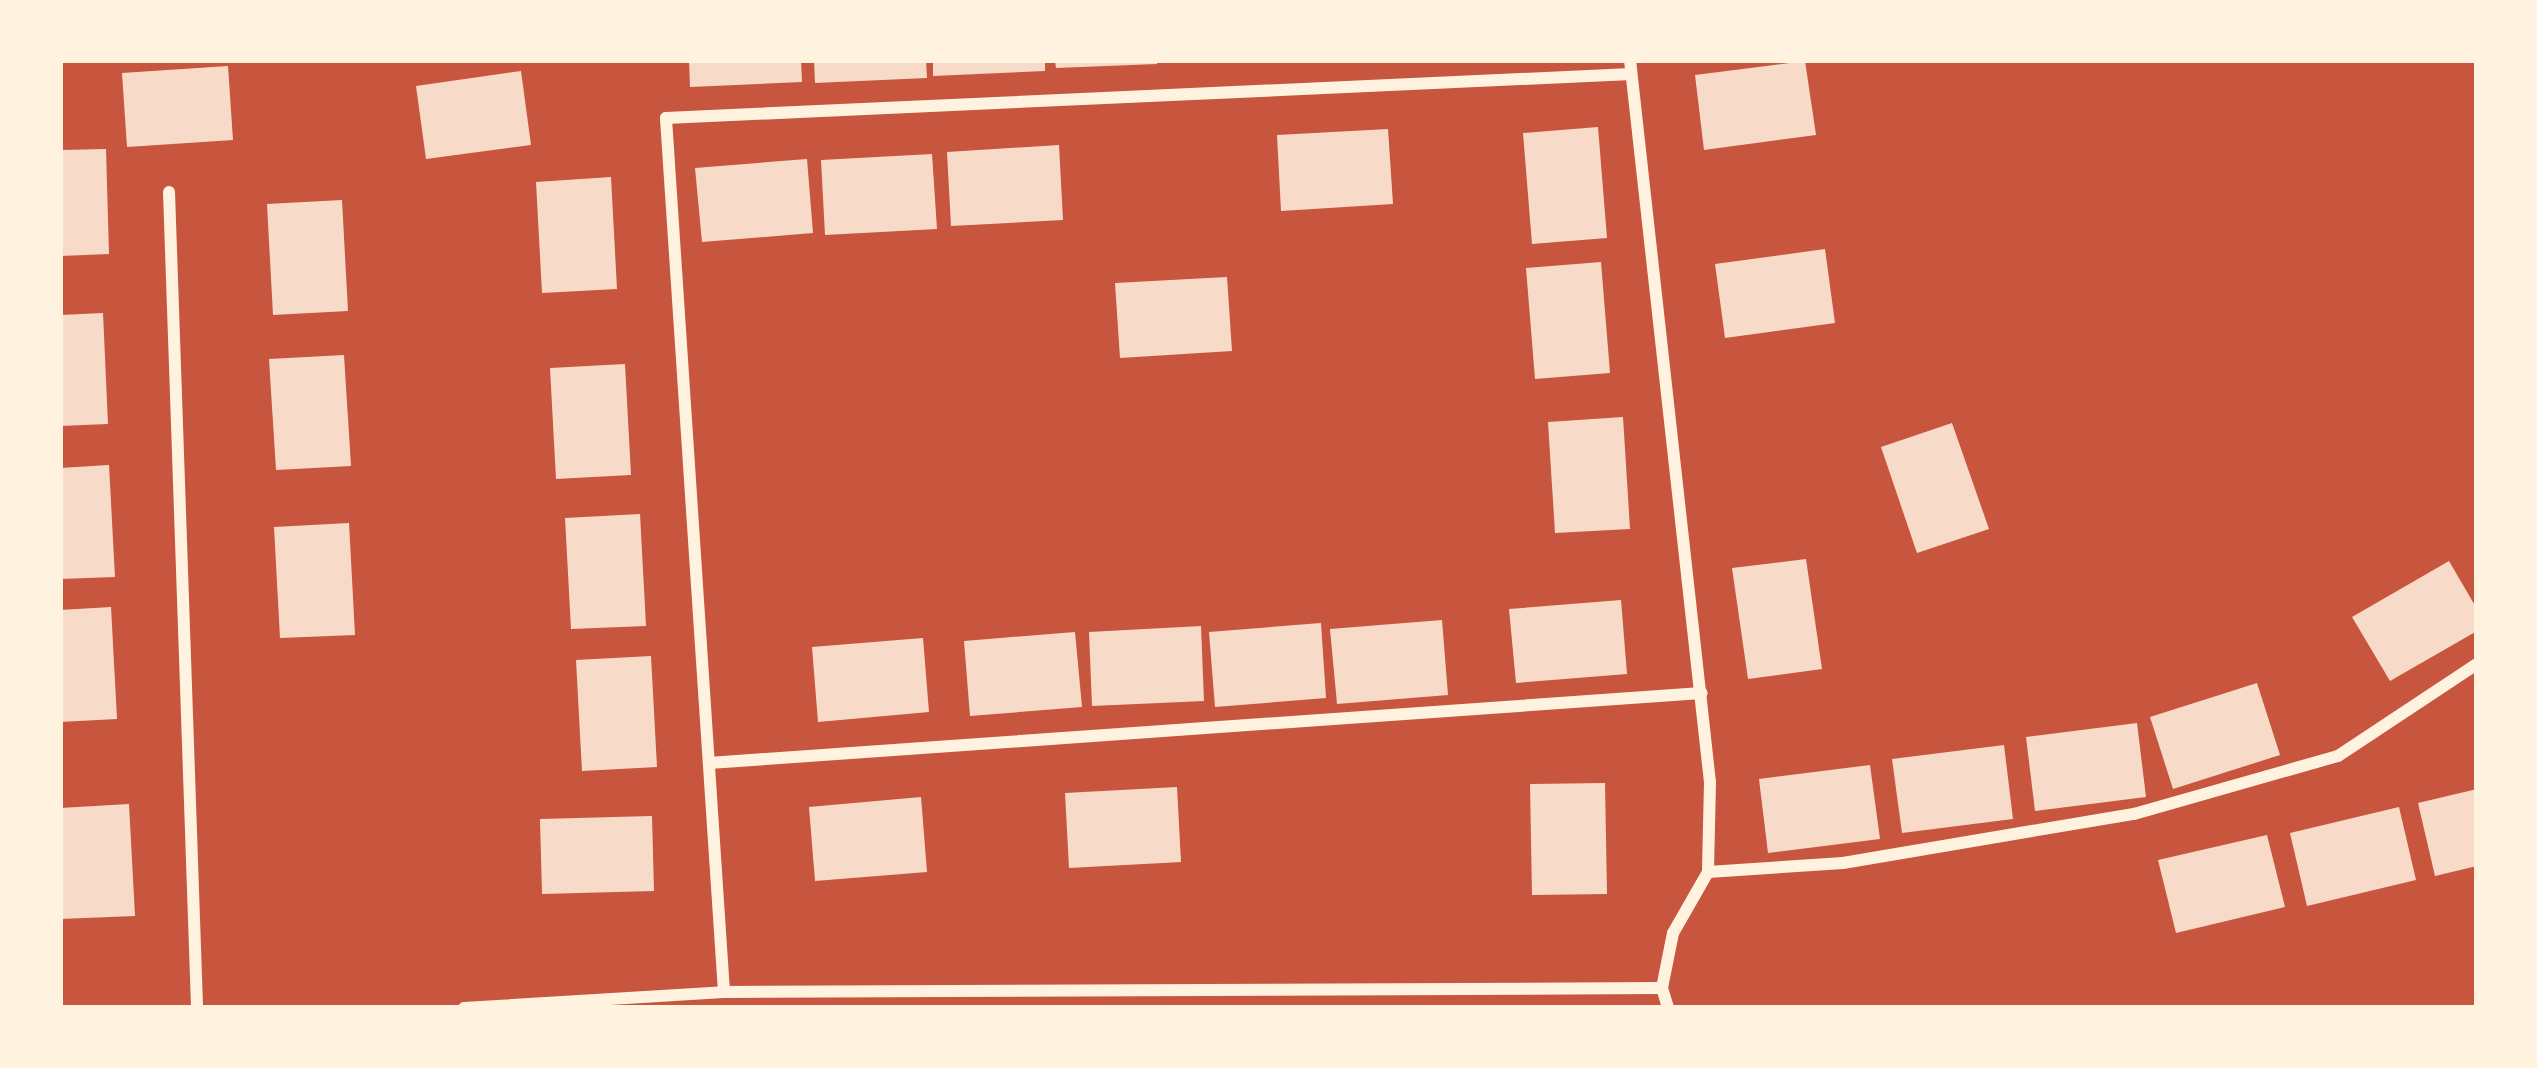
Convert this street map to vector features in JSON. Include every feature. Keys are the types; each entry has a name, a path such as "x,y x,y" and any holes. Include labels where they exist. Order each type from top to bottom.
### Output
{"street":[{"path":"724,992 666,118 1631,67 1710,782 1708,872 1672,933 1662,988 1668,1008"},
{"path":"169,192 197,1008"},
{"path":"1708,872 1843,863 2134,814 2338,756 2477,664"},
{"path":"709,763 1702,693"},
{"path":"464,1008 724,992 1662,988"}],"building":[{"path":"689,60 801,60 802,82 690,87"},
{"path":"814,60 926,60 927,78 815,83"},
{"path":"933,60 1045,60 1045,71 933,76"},
{"path":"1055,60 1157,60 1157,64 1056,68"},
{"path":"1805,61 1816,135 1704,150 1695,75"},
{"path":"228,66 233,140 127,147 122,73"},
{"path":"521,71 531,145 426,159 416,86"},
{"path":"1598,127 1607,238 1532,244 1523,133"},
{"path":"1388,129 1393,204 1281,211 1277,135"},
{"path":"1059,145 1063,220 951,226 947,152"},
{"path":"106,149 109,254 60,256 60,150"},
{"path":"932,154 937,229 825,235 821,160"},
{"path":"807,159 813,233 702,242 695,168"},
{"path":"611,177 617,289 542,293 536,182"},
{"path":"342,200 348,311 273,315 267,204"},
{"path":"1825,249 1835,323 1725,338 1715,264"},
{"path":"1601,262 1610,373 1535,379 1526,268"},
{"path":"1227,277 1232,351 1120,358 1115,283"},
{"path":"103,313 108,424 60,426 60,315"},
{"path":"344,355 351,466 276,470 269,359"},
{"path":"625,364 631,475 556,479 550,368"},
{"path":"1623,417 1630,529 1555,533 1548,422"},
{"path":"1952,423 1989,529 1917,553 1881,447"},
{"path":"109,465 115,577 60,579 60,468"},
{"path":"640,514 646,626 571,629 565,518"},
{"path":"349,523 355,635 280,638 274,527"},
{"path":"1806,559 1822,669 1748,679 1732,568"},
{"path":"2449,561 2477,609 2477,631 2390,681 2352,617"},
{"path":"1621,600 1627,674 1516,683 1509,609"},
{"path":"111,607 117,719 60,722 60,610"},
{"path":"1442,620 1448,695 1337,704 1330,629"},
{"path":"1321,623 1326,698 1215,707 1209,632"},
{"path":"1201,626 1204,701 1092,706 1089,632"},
{"path":"1075,632 1082,707 970,716 964,641"},
{"path":"923,638 929,712 818,722 812,647"},
{"path":"651,656 657,767 582,771 576,660"},
{"path":"2257,683 2280,755 2173,789 2150,717"},
{"path":"2137,723 2146,797 2035,811 2026,737"},
{"path":"2004,745 2013,819 1902,833 1892,759"},
{"path":"1870,765 1880,839 1768,853 1759,779"},
{"path":"1605,783 1607,894 1532,895 1530,784"},
{"path":"1177,787 1181,862 1069,868 1065,793"},
{"path":"2477,789 2477,866 2435,876 2418,803"},
{"path":"921,797 927,872 815,881 809,807"},
{"path":"129,804 135,916 60,919 60,808"},
{"path":"2399,807 2416,880 2307,906 2290,833"},
{"path":"652,816 654,891 542,894 540,819"},
{"path":"2267,835 2285,907 2176,933 2158,860"}]}
